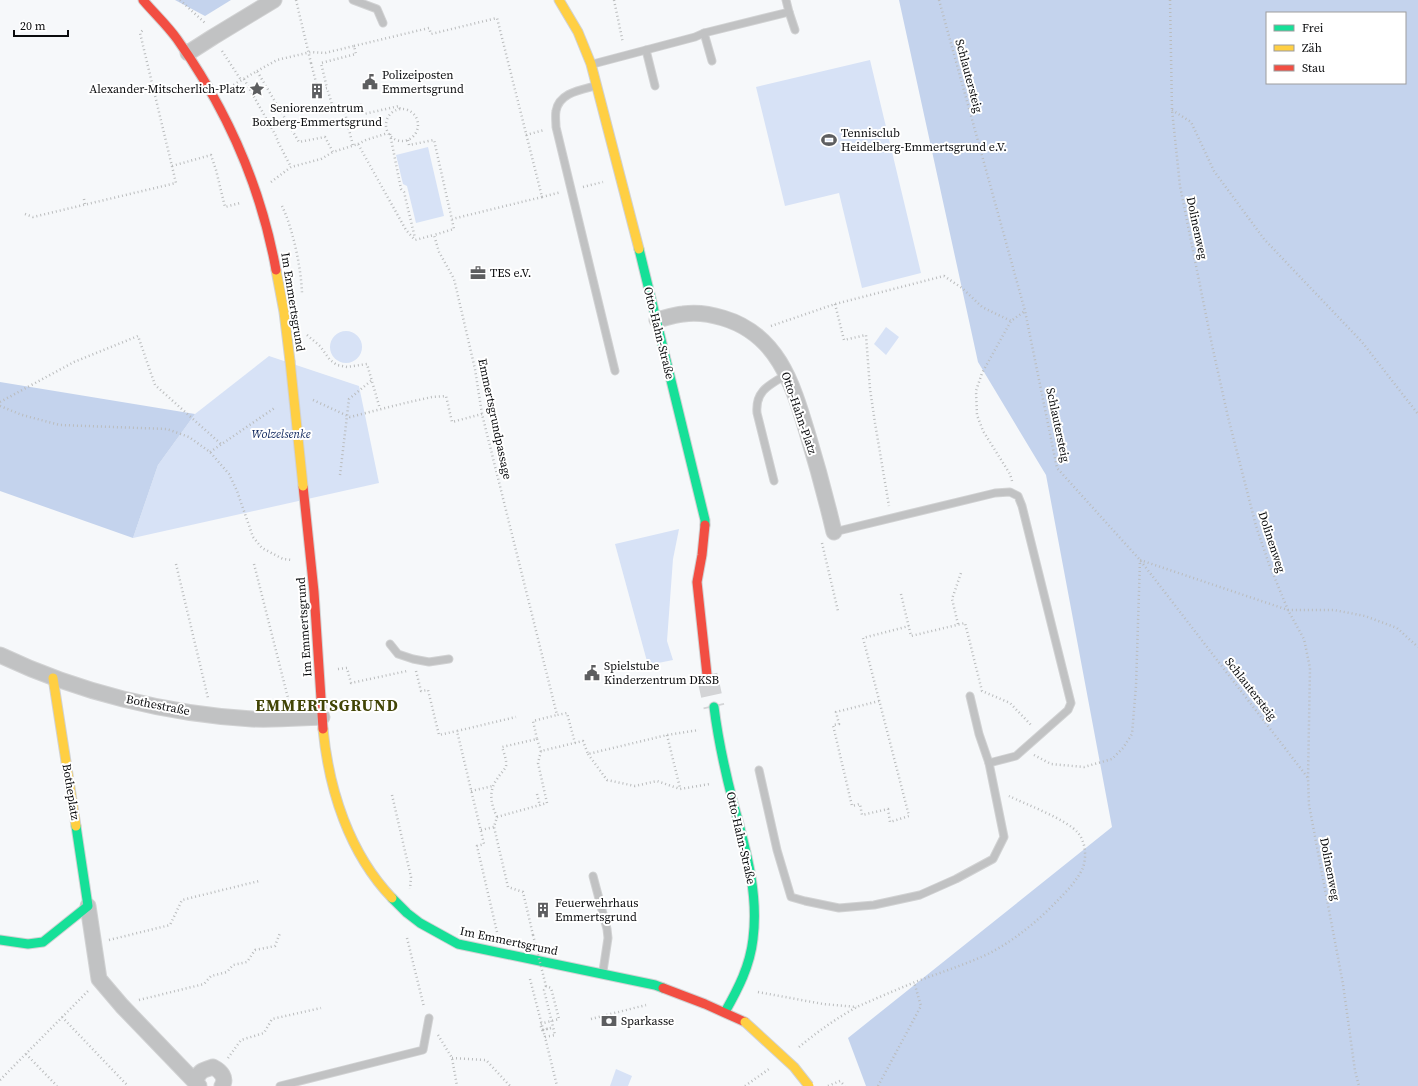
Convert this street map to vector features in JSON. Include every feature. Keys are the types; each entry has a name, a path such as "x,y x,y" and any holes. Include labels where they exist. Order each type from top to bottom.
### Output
{"street":[{"name":"Im Emmertsgrund","path":"143,0 157,14 188,53 214,96 251,178 259,199 270,240 282,293 290,361 311,560 317,626 322,717 326,752 333,784 345,822 356,847 369,870 383,889 400,907 419,923 458,944 655,985 725,1012 745,1022 794,1067 809,1086"},
{"path":"188,53 274,0"},
{"name":"Otto-Hahn-Straße","path":"559,0 578,32 591,64 597,85 657,320 705,520 702,555 697,582 707,675"},
{"name":"Otto-Hahn-Platz","path":"657,320 684,314 705,314 736,322 753,332 770,348 781,364 802,416 820,475 834,532"},
{"name":"Bothestraße","path":"0,655 53,678 96,692 140,702 253,719 322,717"},
{"name":"Botheplatz","path":"53,678 99,979 122,1006 197,1084"},
{"name":"Otto-Hahn-Straße","path":"714,707 716,725 728,781 750,866 753,889 754,936 749,962 739,988 725,1012"},
{"path":"0,940 28,944 43,942 88,906"},
{"name":"Botheplatz","path":"197,1084 197,1075 203,1070 213,1067 219,1070"},
{"path":"219,1070 223,1076 224,1083 222,1086"}],"lane":[{"path":"353,0 377,10 383,23"},
{"path":"786,0 795,30"},
{"path":"591,64 694,37 704,33 789,12"},
{"path":"704,33 712,60"},
{"path":"646,50 654,86"},
{"path":"597,85 566,95 556,110 556,127 615,370"},
{"path":"774,481 756,404 758,397 764,389 786,375"},
{"path":"834,532 995,493 1010,492 1018,496 1022,506 1071,703 1068,710 1016,756 989,763"},
{"path":"390,644 398,654 413,659 429,662 449,659"},
{"path":"758,770 777,850 791,897 839,908 874,905 920,895 956,879 993,859 1004,837 989,763 979,734 970,696"},
{"path":"593,876 608,938 603,974"},
{"path":"280,1086 423,1050 428,1018"}],"path":[{"path":"296,0 318,90 327,88"},
{"path":"614,0 626,55"},
{"name":"Schlautersteig","path":"939,0 1025,311 1057,468 1140,560 1308,778"},
{"name":"Dolinenweg","path":"1170,0 1172,110 1180,186 1212,345 1228,417 1256,526 1269,564 1288,610 1304,639 1310,668 1309,805 1343,984 1355,1071 1359,1086"},
{"path":"25,214 33,217 176,183 140,33 157,14"},
{"path":"291,167 276,136 242,79 277,60 311,52 325,53 429,28 431,34 497,18 542,197 452,219"},
{"path":"270,182 291,167 321,159 333,152 366,140 389,134 398,140 408,140 416,133 418,122 416,117 408,110 400,109 399,106 364,114 361,105 334,111 321,63 356,54 354,46"},
{"path":"257,71 299,142 325,137 333,152"},
{"path":"344,109 353,146"},
{"path":"400,109 392,112 389,117 387,128 401,190 404,192 415,240"},
{"path":"1172,110 1191,122 1214,171 1264,239 1362,342 1418,414"},
{"path":"526,135 556,127"},
{"path":"408,140 410,145 434,140 454,230 415,240"},
{"path":"358,144 403,226 415,240"},
{"path":"172,166 211,156 225,207 259,199"},
{"path":"84,199 85,205"},
{"name":"Emmertsgrundpassage","path":"434,235 439,252 454,279 475,369 482,414 557,715"},
{"path":"753,332 835,304 944,276 962,288 982,307 1011,321"},
{"path":"835,304 844,340 866,335 870,389 891,519"},
{"path":"1018,496 1010,474 983,431 977,415 976,391 982,373 1011,321 1025,311"},
{"path":"305,333 320,346 330,360 337,365 347,367 367,364 380,409"},
{"path":"0,402 74,362 138,336 155,385 221,444"},
{"path":"340,475 349,399 372,380"},
{"path":"310,399 350,417 432,397 446,396 452,422 482,414"},
{"path":"210,452 278,405"},
{"path":"0,406 22,415 60,425 167,429 188,437 210,452 229,474 237,491 253,537 262,548 283,559 311,560"},
{"path":"822,543 838,611"},
{"path":"1026,748 1036,756 1051,764 1084,767 1112,759 1123,748 1132,734 1136,686 1140,560 1288,610 1334,610 1365,616 1398,628 1418,648"},
{"path":"176,564 212,714"},
{"path":"254,564 293,718"},
{"path":"958,624 952,599 962,573"},
{"path":"901,594 911,636 965,623 982,691 1010,703 1040,735"},
{"path":"879,701 836,712 839,724 833,725 852,806 860,804 862,815 888,809 890,822 909,816 863,638 908,626"},
{"path":"320,672 347,668 351,683 408,670"},
{"path":"416,669 421,691 428,690 440,735 516,717"},
{"path":"497,817 547,803 538,763 540,751 533,721 567,713 575,743"},
{"path":"588,754 716,725"},
{"path":"457,731 484,844 477,846 494,918"},
{"path":"667,735 680,789"},
{"path":"538,739 502,747 506,764 491,792 492,806 497,817 494,827 508,887 523,892 546,986 544,993 555,1035 545,1037"},
{"path":"540,751 583,741 588,754 607,780 636,786 657,781 680,789 728,781"},
{"path":"471,791 493,786"},
{"path":"795,1049 858,1007 914,982 988,954 1023,932 1043,916 1074,883 1082,869 1085,857 1084,847 1078,832 1067,824 995,790"},
{"path":"537,794 540,806"},
{"path":"392,796 411,877 410,888 400,907"},
{"path":"481,830 494,827"},
{"path":"106,940 170,926 182,900 259,882"},
{"path":"140,999 204,984 211,976 227,972 233,965 247,962 255,950 275,946 280,933"},
{"path":"407,937 428,1018 452,1058 457,1086"},
{"path":"524,957 557,1086"},
{"path":"878,1086 921,1006 914,982"},
{"path":"543,1030 551,1028 542,1030 540,1024 559,1019 551,988 546,986"},
{"path":"739,988 823,1004 858,1007"},
{"path":"0,1080 89,990"},
{"path":"590,1019 646,1005"},
{"path":"219,1070 241,1040 264,1033 272,1018 321,1008"},
{"path":"62,1017 128,1086"},
{"path":"26,1054 57,1086"},
{"path":"452,1058 486,1060 510,1086"},
{"path":"745,1086 771,1068"},
{"path":"828,1086 840,1081 845,1086"}],"green space":[{"name":"Tennisclub Heidelberg-Emmertsgrund e.V.","path":"870,60 921,273 862,288 839,193 785,206 756,87"},
{"path":"428,147 444,216 416,223 407,186 403,184 396,155"},
{"path":"886,327 899,337 886,355 874,344"},
{"path":"343,331 349,331 358,335 362,347 358,359 349,363 343,363 334,359 330,350 330,344 334,335"},
{"name":"Wolzelsenke","path":"269,356 359,386 379,483 133,538 158,465 195,414"},
{"path":"679,529 673,559 667,641 673,660 648,665 615,544"},
{"path":"616,1069 632,1076 628,1086 610,1086"}],"shaded area":[{"path":"175,0 231,0 205,16"},
{"path":"899,0 1418,0 1418,1086 866,1086 848,1038 1112,827 1046,475 978,362"},
{"path":"0,382 195,414 158,465 133,538 0,491"}],"tunnel":[{"path":"707,675 714,707"}],"traffic: fast":[{"path":"639,249 705,525"},
{"path":"714,707 730,790 750,870 754,904 753,939 749,959 739,986 725,1012"},
{"path":"0,940 28,944 43,942 88,906 76,826"},
{"path":"392,898 420,923 458,944 655,985 663,988"}],"traffic: slow":[{"path":"559,0 578,32 591,64 639,249"},
{"path":"276,270 284,312 290,361"},
{"path":"290,361 303,486"},
{"path":"53,678 76,826"},
{"path":"323,729 330,775 344,820 364,861 392,898"},
{"path":"745,1022 794,1067 809,1086"}],"traffic: jam":[{"path":"143,0 169,29 195,65 226,121 251,179 261,209 276,270"},
{"path":"303,486 314,592 323,729"},
{"path":"705,525 697,582 707,675"},
{"path":"663,988 705,1004 745,1022"}],"place":[{"name":"Polizeiposten Emmertsgrund","path":"370,82"},
{"name":"Alexander-Mitscherlich-Platz","path":"257,89"},
{"name":"Seniorenzentrum Boxberg-Emmertsgrund","path":"317,91"},
{"name":"Tennisclub Heidelberg-Emmertsgrund e.V.","path":"829,140"},
{"name":"TES e.V.","path":"478,273"},
{"name":"Spielstube Kinderzentrum DKSB","path":"592,673"},
{"name":"Feuerwehrhaus Emmertsgrund","path":"543,910"},
{"name":"Sparkasse","path":"609,1021"}],"district":[{"name":"EMMERTSGRUND","path":"327,705"}]}
